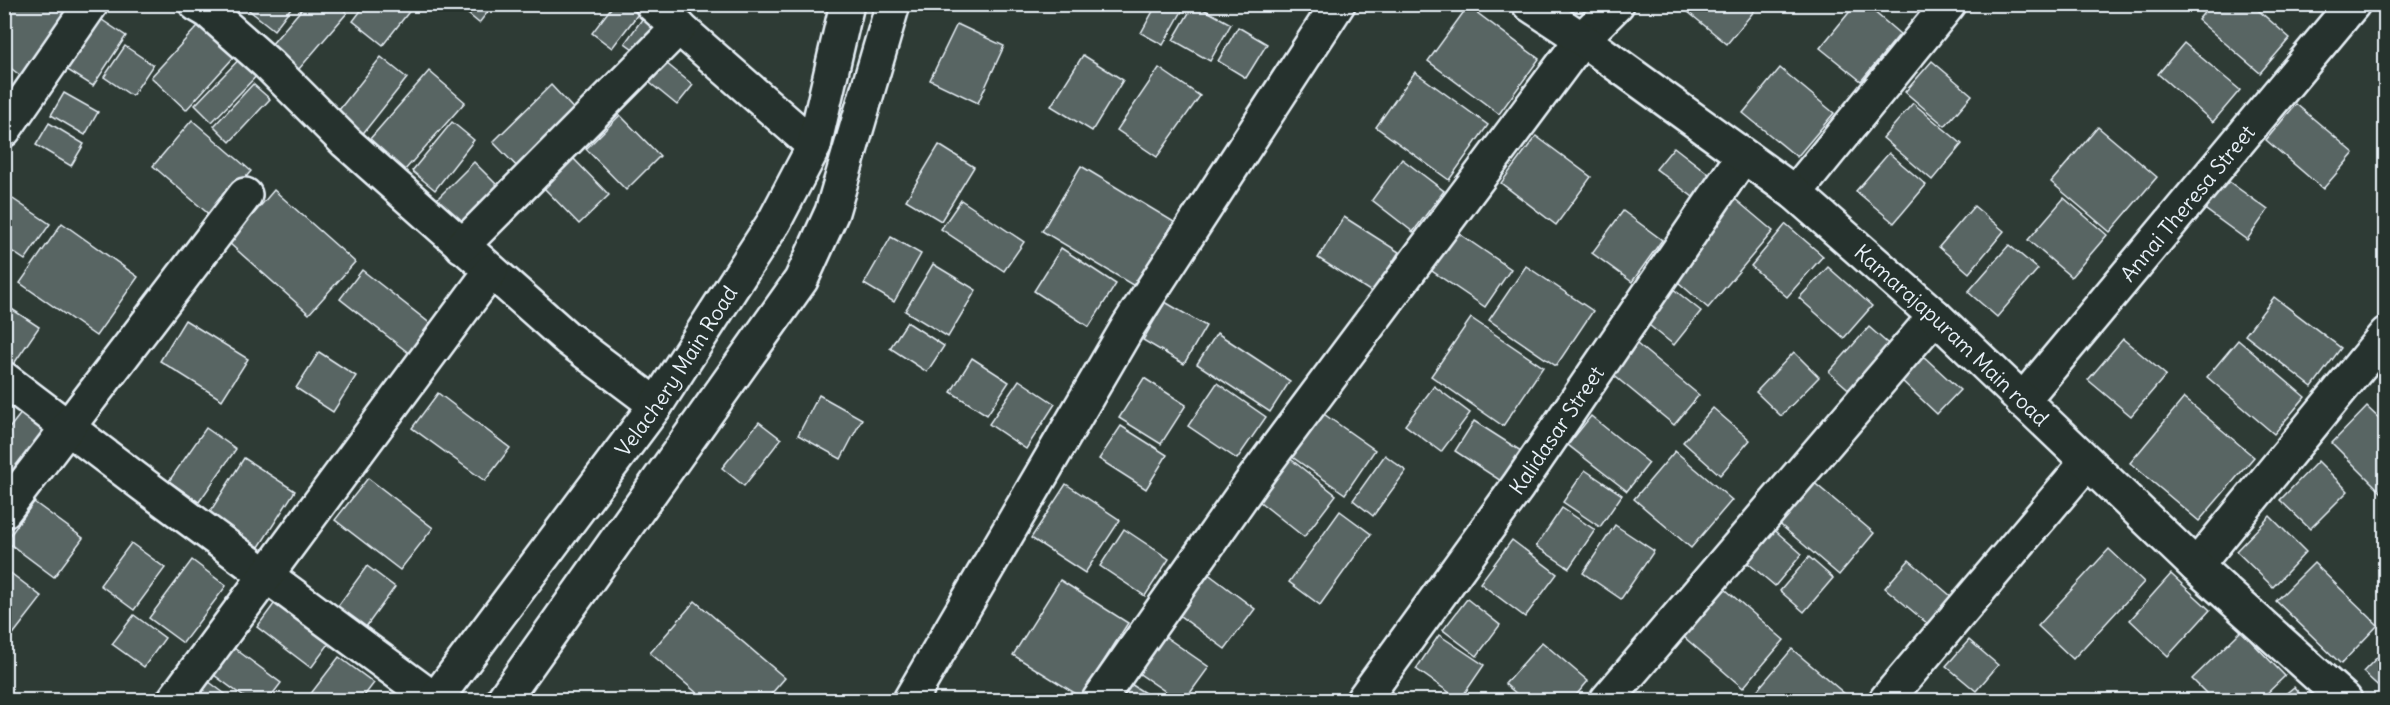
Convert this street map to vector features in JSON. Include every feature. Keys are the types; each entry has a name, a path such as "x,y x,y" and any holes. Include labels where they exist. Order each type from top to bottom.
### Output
{"street":[{"path":"4,130 91,4"},
{"path":"196,4 208,11 268,64 346,142 567,338 656,405"},
{"path":"652,4 814,146"},
{"name":"Velachery Main Road","path":"435,700 656,405 774,222 814,146 848,4"},
{"path":"503,700 801,280 832,212 892,4"},
{"path":"910,700 1129,325 1338,4"},
{"name":"Kamarajapuram Main road","path":"1529,4 1582,39 1795,193 1935,316 2196,566 2345,700"},
{"path":"1100,700 1253,480 1582,39 1617,4"},
{"path":"1795,193 1949,4"},
{"name":"Annai Theresa Street","path":"2022,401 2353,4"},
{"path":"462,246 679,27"},
{"name":"Kalidasar Street","path":"1363,700 1518,486 1743,156"},
{"path":"4,511 245,195"},
{"path":"174,700 492,271"},
{"path":"1607,700 1935,316"},
{"path":"2196,566 2385,334"},
{"path":"4,379 435,700"},
{"path":"1886,700 2087,462"}],"building":[{"path":"4,4 74,4 21,76 4,63"},
{"path":"247,4 294,4 274,30 245,7"},
{"path":"306,4 337,4 347,13 293,76 265,52"},
{"path":"366,4 415,4 383,45 353,21"},
{"path":"456,4 494,4 479,23"},
{"path":"614,4 626,4 638,14 612,48 592,33"},
{"path":"693,4 708,4 703,11"},
{"path":"1157,4 1186,4 1163,45 1141,33"},
{"path":"1194,4 1231,24 1210,61 1173,40"},
{"path":"1694,4 1760,4 1727,44 1688,12"},
{"path":"1856,4 1865,4 1900,34 1861,81 1820,48"},
{"path":"2211,4 2251,4 2290,38 2260,73 2198,20"},
{"path":"1468,6 1539,59 1499,114 1428,61"},
{"path":"650,8 669,22 644,57 625,43"},
{"path":"208,15 243,47 186,110 151,77"},
{"path":"99,18 126,36 93,86 66,69"},
{"path":"957,24 1004,46 978,103 930,80"},
{"path":"1238,27 1267,44 1246,78 1218,61"},
{"path":"2184,43 2240,90 2213,122 2158,74"},
{"path":"125,46 153,65 132,96 104,77"},
{"path":"248,50 265,67 212,122 195,105"},
{"path":"1083,55 1123,80 1092,131 1051,106"},
{"path":"381,57 407,78 357,141 331,120"},
{"path":"1932,61 1972,95 1945,126 1905,92"},
{"path":"666,63 693,85 677,105 650,83"},
{"path":"1159,68 1200,96 1157,157 1117,130"},
{"path":"1780,68 1834,113 1797,157 1743,113"},
{"path":"429,71 465,102 404,171 369,140"},
{"path":"1415,72 1488,125 1449,180 1376,127"},
{"path":"253,84 270,99 230,142 214,126"},
{"path":"551,85 582,118 524,174 493,142"},
{"path":"64,93 98,112 85,135 51,115"},
{"path":"1913,103 1962,144 1932,180 1883,138"},
{"path":"2296,104 2354,153 2323,189 2266,140"},
{"path":"620,115 660,156 626,190 586,149"},
{"path":"192,120 251,171 212,217 153,166"},
{"path":"452,122 474,140 435,190 412,171"},
{"path":"49,123 84,144 71,166 36,145"},
{"path":"2098,127 2157,177 2110,232 2051,182"},
{"path":"1536,136 1591,177 1556,225 1501,183"},
{"path":"939,145 974,167 941,221 906,200"},
{"path":"1674,147 1710,175 1693,197 1656,169"},
{"path":"1889,153 1926,185 1894,223 1856,191"},
{"path":"573,158 609,195 579,224 543,187"},
{"path":"1402,159 1444,191 1413,232 1372,200"},
{"path":"474,162 501,189 464,228 436,200"},
{"path":"1081,166 1174,222 1136,287 1042,231"},
{"path":"2224,178 2268,210 2247,240 2202,207"},
{"path":"274,190 355,262 309,314 229,243"},
{"path":"4,193 50,224 25,260 4,246"},
{"path":"2064,198 2107,235 2071,277 2028,240"},
{"path":"1735,199 1773,231 1708,308 1671,276"},
{"path":"961,200 1024,242 1004,271 941,229"},
{"path":"1974,206 2004,231 1969,273 1939,247"},
{"path":"1623,211 1662,240 1632,282 1592,253"},
{"path":"1344,217 1399,252 1373,293 1318,258"},
{"path":"62,223 138,277 96,336 20,283"},
{"path":"1786,224 1823,256 1787,297 1751,266"},
{"path":"1455,231 1511,269 1485,307 1429,269"},
{"path":"891,237 921,254 894,302 864,284"},
{"path":"2009,245 2038,269 1997,317 1968,292"},
{"path":"1061,248 1116,284 1089,327 1034,291"},
{"path":"933,264 976,290 948,337 905,311"},
{"path":"1526,266 1593,311 1556,366 1489,320"},
{"path":"1828,267 1872,306 1844,338 1799,298"},
{"path":"362,270 432,325 410,354 340,299"},
{"path":"1667,284 1701,311 1674,345 1640,318"},
{"path":"2274,297 2341,348 2312,387 2245,335"},
{"path":"1165,302 1206,326 1184,364 1143,340"},
{"path":"4,304 39,327 11,368 4,363"},
{"path":"1471,318 1543,367 1503,426 1431,376"},
{"path":"185,320 248,359 222,400 160,361"},
{"path":"907,322 944,346 927,372 890,348"},
{"path":"1869,327 1894,349 1854,394 1829,372"},
{"path":"1217,333 1290,381 1270,412 1197,364"},
{"path":"1631,339 1699,395 1674,425 1606,369"},
{"path":"2123,339 2166,375 2131,416 2088,380"},
{"path":"2238,340 2305,397 2274,434 2207,377"},
{"path":"319,352 356,376 333,412 296,388"},
{"path":"1794,352 1819,377 1781,416 1756,392"},
{"path":"1922,355 1960,390 1937,414 1900,379"},
{"path":"972,358 1009,382 987,415 951,392"},
{"path":"1144,378 1186,405 1161,444 1119,418"},
{"path":"1019,380 1055,404 1026,449 989,424"},
{"path":"1217,383 1266,417 1237,459 1188,426"},
{"path":"1434,386 1470,413 1441,452 1405,425"},
{"path":"438,393 510,448 485,481 412,428"},
{"path":"819,395 862,419 841,459 798,435"},
{"path":"2184,398 2254,457 2199,521 2130,463"},
{"path":"2367,407 2386,425 2386,491 2383,494 2332,443"},
{"path":"1713,408 1750,440 1720,475 1683,442"},
{"path":"1318,410 1375,450 1345,494 1288,454"},
{"path":"22,412 52,433 19,476 4,465 4,435"},
{"path":"1591,416 1649,463 1627,491 1568,445"},
{"path":"1474,421 1521,451 1501,481 1455,451"},
{"path":"759,422 781,439 744,486 722,468"},
{"path":"1121,426 1167,455 1146,489 1099,459"},
{"path":"206,428 236,449 199,502 169,481"},
{"path":"1675,451 1732,500 1691,548 1634,499"},
{"path":"1385,455 1406,471 1373,516 1353,500"},
{"path":"1288,457 1336,495 1304,537 1255,498"},
{"path":"244,458 295,491 259,547 208,515"},
{"path":"2318,461 2348,491 2310,529 2280,500"},
{"path":"1585,470 1622,495 1600,527 1563,502"},
{"path":"368,478 433,528 400,570 335,520"},
{"path":"1811,480 1874,533 1839,575 1776,521"},
{"path":"1066,484 1120,520 1085,573 1031,538"},
{"path":"34,502 83,538 54,577 6,541"},
{"path":"1562,508 1595,530 1569,568 1536,546"},
{"path":"1340,511 1371,534 1320,605 1289,582"},
{"path":"2270,516 2306,552 2273,587 2236,551"},
{"path":"1615,525 1654,551 1621,599 1583,573"},
{"path":"1770,526 1802,554 1775,586 1742,558"},
{"path":"1124,529 1169,559 1145,596 1100,566"},
{"path":"1512,540 1557,574 1525,617 1480,583"},
{"path":"131,543 165,568 134,610 100,585"},
{"path":"2109,549 2144,582 2073,659 2038,626"},
{"path":"1809,557 1833,578 1804,612 1780,591"},
{"path":"192,560 226,586 183,643 149,618"},
{"path":"1909,560 1952,597 1928,624 1885,588"},
{"path":"2314,563 2378,625 2341,664 2276,601"},
{"path":"367,566 395,587 363,631 335,610"},
{"path":"4,568 42,597 4,646"},
{"path":"1203,570 1255,609 1225,649 1172,610"},
{"path":"2171,574 2210,610 2168,656 2130,620"},
{"path":"1060,580 1128,623 1081,697 1013,655"},
{"path":"1718,583 1784,640 1743,688 1677,631"},
{"path":"280,596 334,637 311,668 257,627"},
{"path":"1467,599 1500,625 1477,656 1443,630"},
{"path":"695,601 785,678 766,700 705,700 650,653"},
{"path":"134,615 165,638 144,667 112,644"},
{"path":"1157,631 1209,667 1185,700 1178,700 1131,668"},
{"path":"2241,631 2285,676 2260,700 2213,700 2192,679"},
{"path":"1439,635 1484,665 1460,700 1416,669"},
{"path":"1969,640 1998,665 1976,691 1946,666"},
{"path":"1542,642 1588,681 1572,700 1524,700 1505,684"},
{"path":"230,645 281,683 268,700 248,700 210,672"},
{"path":"2386,648 2386,693 2363,672"},
{"path":"1792,649 1852,700 1749,700"},
{"path":"339,657 374,683 361,700 306,700"},
{"path":"204,678 233,700 187,700"},
{"path":"1126,681 1156,700 1114,700"},
{"path":"2294,687 2305,700 2278,700"},
{"path":"1385,688 1402,700 1376,700"}]}
